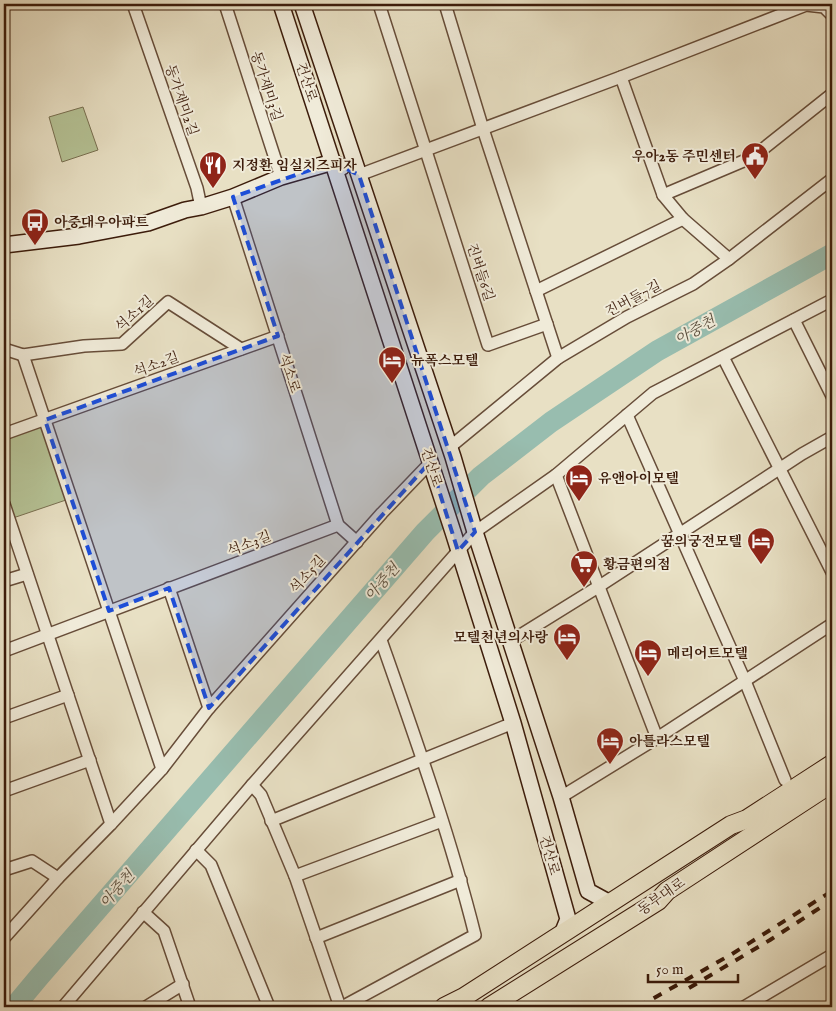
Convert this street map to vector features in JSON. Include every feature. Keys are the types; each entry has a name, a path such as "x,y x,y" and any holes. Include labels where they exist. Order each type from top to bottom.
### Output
{"main road":[{"name":"동부대로","path":"731,825 741,811 832,750"},
{"name":"동부대로","path":"444,1007 464,997 731,825 746,819 832,764"},
{"name":"동부대로","path":"489,1007 658,901 666,891 832,783"},
{"path":"658,901 673,897 832,795"}],"street":[{"name":"동가재미2길","path":"133,4 197,188 201,208"},
{"name":"동가재미3길","path":"225,4 281,177"},
{"name":"건산로","path":"281,4 453,532 513,724 568,919 562,934"},
{"name":"건산로","path":"302,4 452,452 561,797 588,891 610,903"},
{"name":"진버들6길","path":"379,4 488,344 547,324"},
{"path":"445,4 483,129 558,358"},
{"path":"4,244 79,236 148,223 185,210 201,208 281,177 333,162 359,175 621,77 806,5 827,8"},
{"path":"621,77 664,195 683,219 729,259"},
{"path":"664,195 753,158 832,94"},
{"name":"진버들7길","path":"452,452 558,358 627,317 693,284 729,259 832,179"},
{"name":"석소로","path":"233,197 338,525"},
{"path":"536,291 683,219"},
{"path":"63,1007 252,785 458,551 474,526 556,475 653,393 832,300"},
{"name":"석소1길","path":"4,349 23,355 84,346 122,344 168,302 240,349"},
{"path":"794,320 832,396"},
{"name":"석소2길","path":"4,434 278,336"},
{"path":"23,355 162,769"},
{"path":"723,357 832,572"},
{"path":"627,416 745,681 785,780"},
{"path":"511,641 598,587 780,468 832,437"},
{"name":"석소5길","path":"4,938 58,878 162,769 209,708 357,542 431,466"},
{"path":"556,475 657,738"},
{"path":"4,508 111,824"},
{"path":"338,525 357,542"},
{"name":"석소3길","path":"4,651 338,525"},
{"path":"4,582 27,574"},
{"path":"169,588 209,708"},
{"path":"561,797 657,738 832,624"},
{"path":"252,785 261,795 295,876 341,1007 475,935 461,880 381,640"},
{"path":"4,718 68,695"},
{"path":"271,821 513,724"},
{"path":"4,791 90,760"},
{"path":"295,876 442,821"},
{"path":"196,850 211,865 269,1007"},
{"path":"4,870 32,861 58,878"},
{"path":"316,938 461,880"},
{"path":"143,912 164,931 190,1007"},
{"path":"744,1007 832,955"},
{"path":"146,1007 183,984"}],"highlighted area":[{"path":"333,162 359,175 475,532 458,551 430,462 209,708 169,588 109,611 45,420 278,336 233,197"}],"green space":[{"path":"83,107 98,150 62,162 49,117"},
{"path":"43,424 66,500 13,518 4,491 4,437"}],"waterway":[{"name":"아중천","path":"14,1007 425,532 481,476 551,422 657,351 832,254"}],"railway":[{"path":"638,1007 732,954 832,891"},
{"path":"689,988 770,940 832,900"}],"place":[{"name":"우아2동 주민센터","path":"755,180"},
{"name":"지정환 임실치즈피자","path":"213,189"},
{"name":"아중대우아파트","path":"35,246"},
{"name":"뉴폭스모텔","path":"392,384"},
{"name":"유앤아이모텔","path":"579,502"},
{"name":"꿈의궁전모텔","path":"761,565"},
{"name":"황금편의점","path":"584,588"},
{"name":"모텔천년의사랑","path":"567,661"},
{"name":"메리어트모텔","path":"648,677"},
{"name":"아틀라스모텔","path":"610,765"}]}
